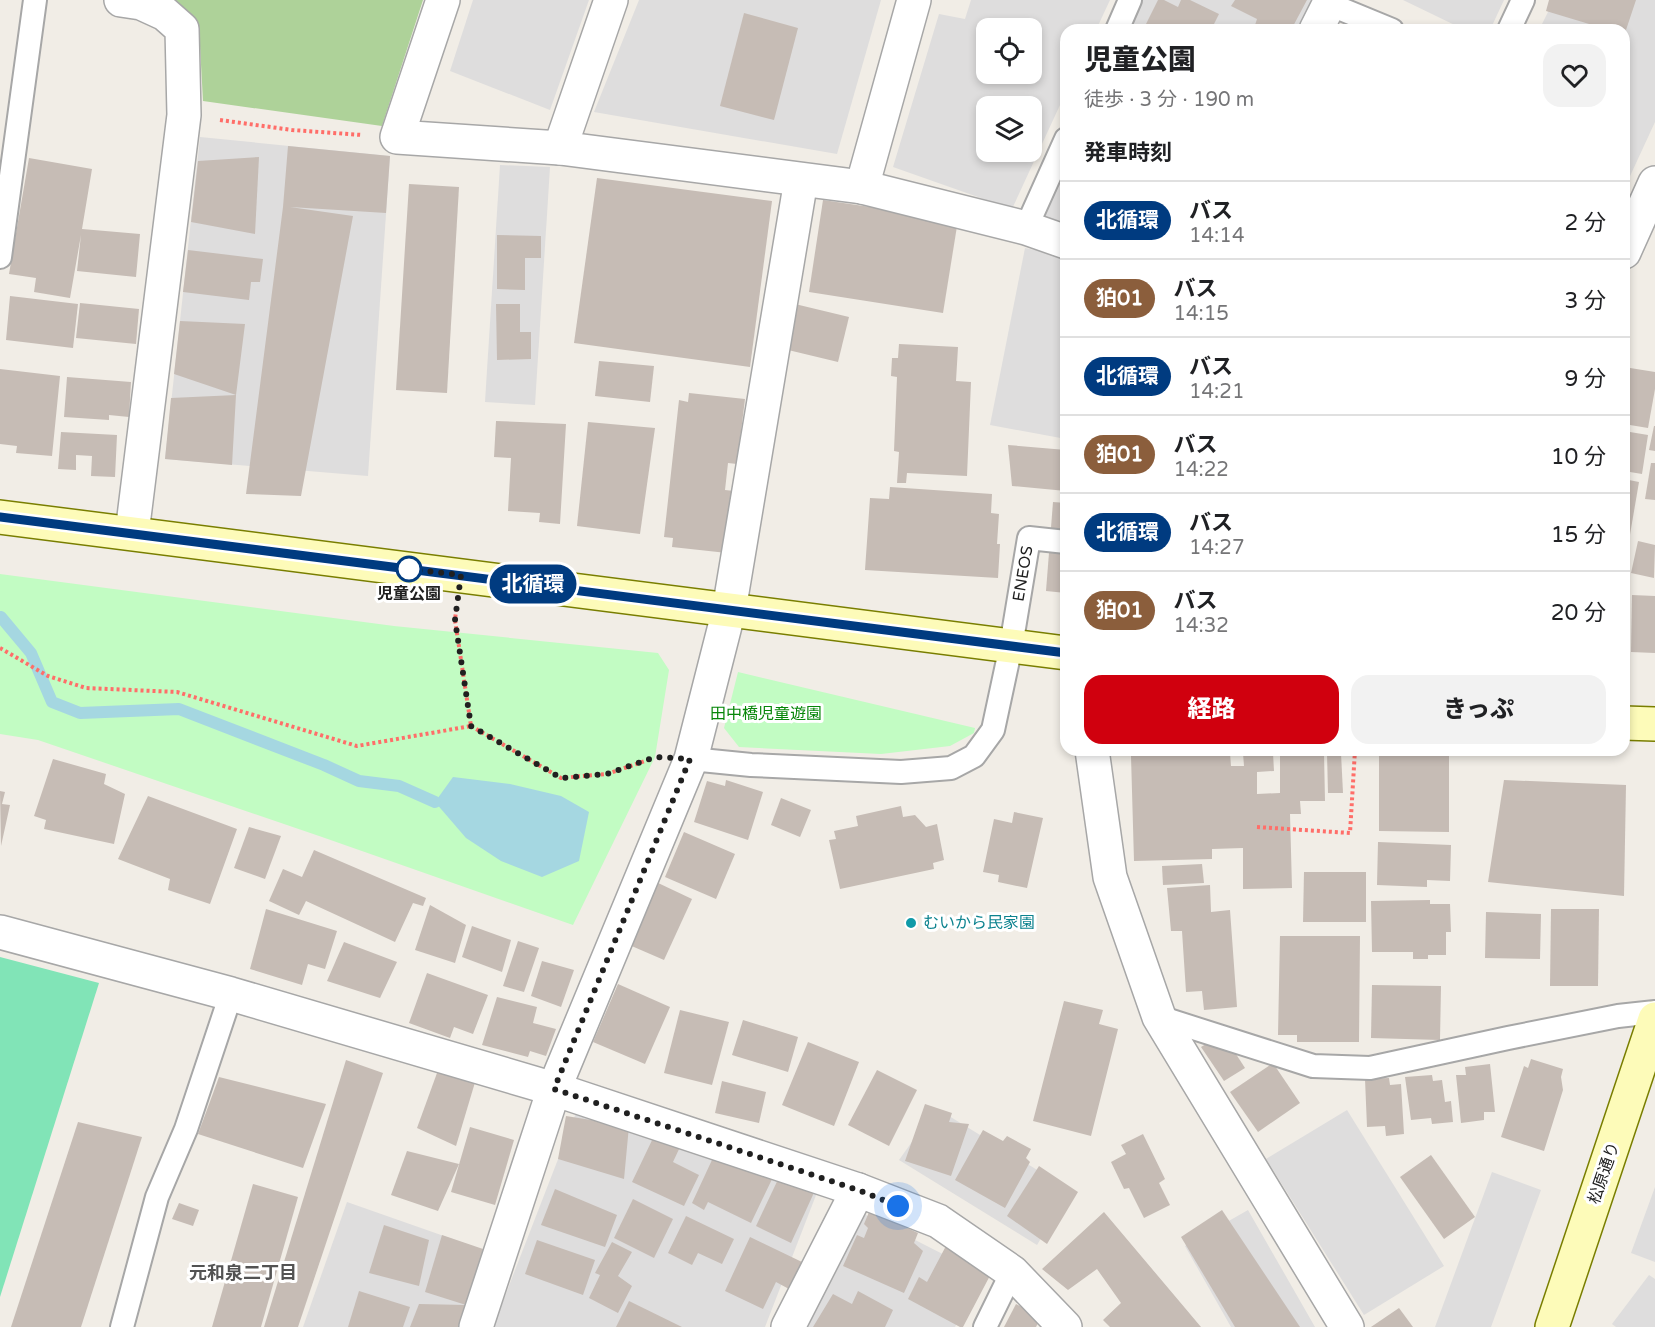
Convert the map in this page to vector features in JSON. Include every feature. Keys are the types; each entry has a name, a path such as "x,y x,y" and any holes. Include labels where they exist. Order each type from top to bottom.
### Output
{"main road":[{"path":"0,517 1060,653"},
{"path":"1630,723 1655,724"},
{"name":"松原通り","path":"1552,1327 1648,1067 1655,1019"}],"street":[{"path":"443,0 397,137 560,148 862,187 1026,228 1060,240"},
{"path":"560,148 611,0"},
{"path":"862,187 914,0"},
{"path":"132,533 184,115 182,29 165,15 134,1"},
{"path":"476,1327 554,1089 690,759 729,610 801,180"},
{"path":"1630,239 1655,183"},
{"path":"1093,756 1110,877 1159,1017 1347,1327"},
{"path":"0,932 231,994 554,1089 858,1190 938,1221 1012,1272 1065,1327"},
{"path":"788,1327 858,1190"}],"lane":[{"path":"0,257 35,0"},
{"path":"1120,24 1130,0"},
{"path":"1512,24 1523,0"},
{"path":"1326,11 1371,24"},
{"path":"1026,228 1060,152"},
{"name":"ENEOS","path":"1011,646 1029,538 1060,541"},
{"path":"690,759 752,765 901,772 951,768 974,756 993,730 1011,646"},
{"path":"123,1327 157,1197 186,1129 231,994"},
{"path":"1159,1017 1313,1066 1370,1068 1617,1016 1655,1012"},
{"path":"985,1327 1012,1272"}],"path":[{"path":"184,115 292,130 397,137"},
{"path":"461,575 455,620 471,726"},
{"path":"0,648 48,676 86,688 177,692 357,746 471,726 561,778 607,774 655,757 690,759"},
{"path":"1257,826 1350,833 1355,756"}],"shaded area":[{"path":"473,0 589,0 550,110 450,71"},
{"path":"639,0 881,0 837,154 594,112"},
{"path":"971,0 1110,0 1099,24 1060,24 1060,105 1042,144 1042,96 976,96 976,162 1034,162 1012,209 893,167 939,14 965,19"},
{"path":"1132,0 1317,0 1304,24 1119,24"},
{"path":"1403,0 1504,0 1493,24 1453,24"},
{"path":"1554,0 1655,0 1655,122 1630,176 1630,24 1542,24"},
{"path":"200,137 390,156 368,476 165,459"},
{"path":"1060,138 1060,232 1022,212"},
{"path":"500,165 550,167 535,405 485,402"},
{"path":"1025,248 1060,255 1060,438 990,425"},
{"path":"581,1100 818,1190 765,1327 493,1327"},
{"path":"936,1108 1070,1190 1037,1245 899,1160"},
{"path":"1347,1110 1444,1266 1364,1315 1266,1159"},
{"path":"1492,1172 1541,1190 1491,1327 1435,1327"},
{"path":"1655,1187 1655,1262 1631,1253"},
{"path":"347,1202 498,1255 473,1327 303,1327"},
{"path":"1248,1210 1315,1327 1231,1327 1185,1246"},
{"path":"864,1214 982,1274 955,1327 806,1327"},
{"path":"1649,1275 1655,1279 1655,1327 1616,1327 1612,1324"}],"green space":[{"path":"173,0 423,0 382,126 203,101 199,28"},
{"path":"0,574 394,626 658,653 669,670 655,757 573,925 38,740 0,734"},
{"name":"田中橋児童遊園","path":"738,672 975,728 974,733 950,746 881,754 739,747 724,728"},
{"path":"0,957 99,983 0,1297"}],"water":[{"path":"453,777 510,784 561,796 589,812 579,861 542,877 501,861 466,838 435,802"}],"building":[{"path":"1158,0 1164,0 1178,7 1181,0 1190,0 1219,14 1214,24 1146,24"},
{"path":"1235,0 1307,0 1294,24 1255,24 1257,19 1231,6"},
{"path":"1549,0 1636,0 1628,24 1589,24 1546,11"},
{"path":"744,13 798,28 774,120 720,106"},
{"path":"288,146 390,156 386,213 290,207 353,216 301,496 246,494 283,207"},
{"path":"259,157 255,234 191,222 198,161"},
{"path":"29,158 92,169 82,229 140,234 136,277 77,271 81,235 70,298 34,292 36,278 9,274"},
{"path":"597,178 772,201 750,367 574,343"},
{"path":"409,184 459,187 447,393 396,390"},
{"path":"823,200 958,220 943,313 809,292"},
{"path":"497,235 541,236 541,258 525,258 525,290 497,289"},
{"path":"188,250 263,259 260,282 251,282 249,300 183,292"},
{"path":"10,296 78,304 73,348 6,340"},
{"path":"80,303 139,309 136,344 76,338"},
{"path":"496,304 520,304 520,332 531,332 531,359 497,360"},
{"path":"795,304 849,317 838,362 784,349"},
{"path":"180,321 245,324 236,395 174,374"},
{"path":"899,344 958,347 956,381 971,382 967,476 907,473 906,483 897,483 899,452 894,451 897,377 891,376 892,358 898,358"},
{"path":"599,361 654,366 650,402 595,396"},
{"path":"1630,368 1655,372 1655,389 1648,428 1630,425"},
{"path":"0,369 60,376 52,456 16,453 17,446 0,444"},
{"path":"67,377 131,382 129,417 109,415 109,420 64,417"},
{"path":"689,393 745,399 737,464 728,463 725,490 734,491 727,553 672,547 673,538 664,537 679,400 688,402"},
{"path":"236,395 232,465 165,459 171,398"},
{"path":"496,421 566,424 560,524 539,522 540,513 508,511 511,458 494,457"},
{"path":"588,422 655,428 640,534 577,526"},
{"path":"1655,426 1655,451 1649,450"},
{"path":"61,432 117,435 115,477 91,476 92,456 76,455 76,470 58,469"},
{"path":"1630,432 1648,435 1642,474 1630,472"},
{"path":"1008,445 1060,449 1060,490 1012,486"},
{"path":"1651,463 1655,463 1655,500 1645,499"},
{"path":"1630,480 1639,482 1630,535"},
{"path":"890,487 992,494 991,513 999,514 998,578 865,570 870,498 889,499"},
{"path":"1053,502 1060,503 1060,592 1046,591"},
{"path":"1638,541 1655,545 1654,578 1631,573"},
{"path":"1632,595 1655,596 1655,653 1631,652"},
{"path":"1131,756 1230,756 1231,766 1244,766 1243,756 1273,756 1274,771 1257,772 1257,794 1280,793 1280,756 1324,756 1325,801 1300,801 1301,814 1290,814 1292,888 1243,889 1243,848 1212,849 1212,859 1134,861"},
{"path":"1327,756 1341,756 1343,793 1328,793"},
{"path":"1379,756 1449,756 1449,832 1379,831"},
{"path":"53,759 106,774 104,784 125,794 114,844 44,829 46,820 34,816"},
{"path":"726,780 763,792 748,840 694,822 707,781 725,786"},
{"path":"1504,780 1626,785 1624,896 1488,882"},
{"path":"0,791 5,792 2,804 10,805 1,846"},
{"path":"148,796 237,829 210,904 168,890 170,879 118,859"},
{"path":"781,798 811,810 800,837 771,825"},
{"path":"901,806 903,817 915,815 926,827 937,824 944,860 933,863 934,869 840,889 829,840 836,839 834,831 858,826 856,816"},
{"path":"1014,812 1043,818 1027,888 998,882 999,875 983,872 994,819 1012,823"},
{"path":"249,827 281,836 265,879 234,868"},
{"path":"684,832 735,854 716,899 665,877"},
{"path":"1378,842 1451,845 1450,881 1427,880 1427,887 1377,885"},
{"path":"314,850 426,898 423,906 413,903 395,942 306,901 299,915 269,901 283,869 302,877"},
{"path":"1202,864 1204,883 1163,885 1162,866"},
{"path":"1304,872 1366,872 1366,922 1303,922"},
{"path":"656,882 692,899 664,960 627,944"},
{"path":"1210,885 1211,912 1230,910 1237,1007 1204,1010 1202,991 1186,992 1182,931 1171,931 1167,888"},
{"path":"1430,900 1430,904 1450,904 1451,932 1446,932 1446,955 1428,955 1428,959 1413,959 1413,952 1372,952 1371,901"},
{"path":"430,905 466,925 455,963 415,950"},
{"path":"266,909 337,931 325,969 308,964 302,985 250,969"},
{"path":"1551,909 1599,909 1598,986 1550,986"},
{"path":"1486,912 1541,914 1540,959 1485,958"},
{"path":"472,926 511,940 502,972 462,957"},
{"path":"1280,936 1360,936 1359,1042 1297,1042 1297,1035 1278,1035"},
{"path":"518,941 539,948 524,992 503,986"},
{"path":"344,942 397,962 380,998 327,981"},
{"path":"542,961 574,970 561,1007 531,996"},
{"path":"427,973 488,995 473,1034 454,1027 450,1038 409,1023"},
{"path":"618,984 670,1007 645,1064 593,1042"},
{"path":"1372,985 1441,986 1440,1040 1371,1038"},
{"path":"497,997 537,1007 533,1023 556,1029 546,1056 530,1051 528,1057 482,1045"},
{"path":"1064,1001 1103,1010 1099,1024 1118,1029 1091,1136 1033,1121"},
{"path":"680,1010 729,1022 712,1085 664,1073"},
{"path":"743,1020 798,1037 788,1072 732,1055"},
{"path":"808,1042 859,1062 834,1126 782,1105"},
{"path":"1206,1044 1234,1051 1245,1068 1224,1081 1201,1047"},
{"path":"1531,1059 1563,1069 1561,1077 1563,1090 1544,1151 1501,1137 1524,1066 1528,1068"},
{"path":"346,1060 383,1073 298,1327 264,1327"},
{"path":"1273,1063 1300,1103 1258,1132 1230,1092"},
{"path":"1490,1064 1495,1112 1484,1112 1484,1120 1461,1123 1456,1075 1466,1075 1465,1067"},
{"path":"877,1070 917,1090 889,1146 848,1125"},
{"path":"437,1073 476,1079 456,1146 417,1128"},
{"path":"1432,1075 1433,1081 1442,1080 1445,1102 1451,1101 1453,1122 1432,1124 1431,1118 1411,1120 1405,1077"},
{"path":"219,1077 326,1104 303,1168 198,1134"},
{"path":"1389,1078 1390,1085 1401,1084 1404,1134 1386,1136 1385,1126 1367,1127 1365,1079"},
{"path":"722,1081 766,1092 759,1123 715,1113"},
{"path":"925,1104 952,1113 949,1122 969,1124 951,1176 905,1161"},
{"path":"566,1116 629,1126 624,1179 558,1159"},
{"path":"78,1122 142,1137 81,1327 11,1327"},
{"path":"470,1127 514,1140 495,1205 451,1192"},
{"path":"983,1130 1003,1141 1007,1136 1031,1149 1026,1158 1030,1162 1005,1208 955,1180"},
{"path":"655,1134 680,1147 673,1162 699,1175 684,1206 632,1182"},
{"path":"1143,1134 1165,1179 1159,1183 1170,1205 1144,1218 1129,1188 1124,1189 1111,1162 1126,1154 1121,1145"},
{"path":"718,1147 774,1175 751,1223 708,1202 704,1210 692,1203"},
{"path":"407,1151 459,1164 438,1211 391,1195"},
{"path":"1431,1155 1475,1217 1444,1239 1400,1177"},
{"path":"1039,1166 1078,1192 1047,1244 1007,1216"},
{"path":"782,1171 817,1186 791,1243 756,1226"},
{"path":"253,1184 298,1197 261,1327 212,1327"},
{"path":"555,1189 617,1215 605,1247 541,1225"},
{"path":"633,1199 673,1219 654,1258 614,1238"},
{"path":"179,1203 199,1210 193,1226 172,1219"},
{"path":"872,1205 899,1216 896,1223 918,1233 914,1243 923,1251 904,1293 843,1266 857,1235 864,1238 868,1228 864,1224"},
{"path":"1222,1210 1300,1327 1235,1327 1181,1237"},
{"path":"1104,1212 1201,1327 1110,1327 1103,1320 1121,1303 1097,1269 1068,1290 1042,1269"},
{"path":"686,1216 734,1239 722,1264 698,1253 692,1265 668,1253"},
{"path":"384,1225 429,1240 419,1286 369,1273"},
{"path":"442,1235 483,1249 466,1305 425,1292"},
{"path":"750,1237 802,1262 789,1289 776,1282 763,1309 725,1291"},
{"path":"537,1240 595,1260 583,1295 525,1274"},
{"path":"612,1242 632,1252 618,1276 632,1286 618,1313 589,1298 600,1275 595,1273"},
{"path":"947,1244 994,1268 963,1327 908,1299 919,1277 927,1282"},
{"path":"359,1291 410,1307 403,1327 348,1327"},
{"path":"858,1291 893,1310 885,1327 813,1327 833,1294 852,1304"},
{"path":"629,1301 682,1327 616,1327"},
{"path":"419,1304 466,1305 458,1327 410,1327"},
{"path":"1016,1304 1041,1317 1036,1327 1004,1327"},
{"path":"1399,1308 1413,1327 1371,1327"}],"waterway":[{"path":"1,617 31,653 52,702 80,713 179,709 324,765 359,781 399,786 435,802"}],"bus line":[{"name":"北循環","path":"0,517 1060,652"}],"place":[{"name":"児童公園","path":"409,569"},
{"name":"むいから民家園","path":"911,923"}],"district":[{"name":"元和泉二丁目","path":"243,1273"}],"route":[{"path":"409,569 461,575 455,620 471,726 561,778 607,774 655,757 690,759 554,1089 858,1190 898,1206"}]}
